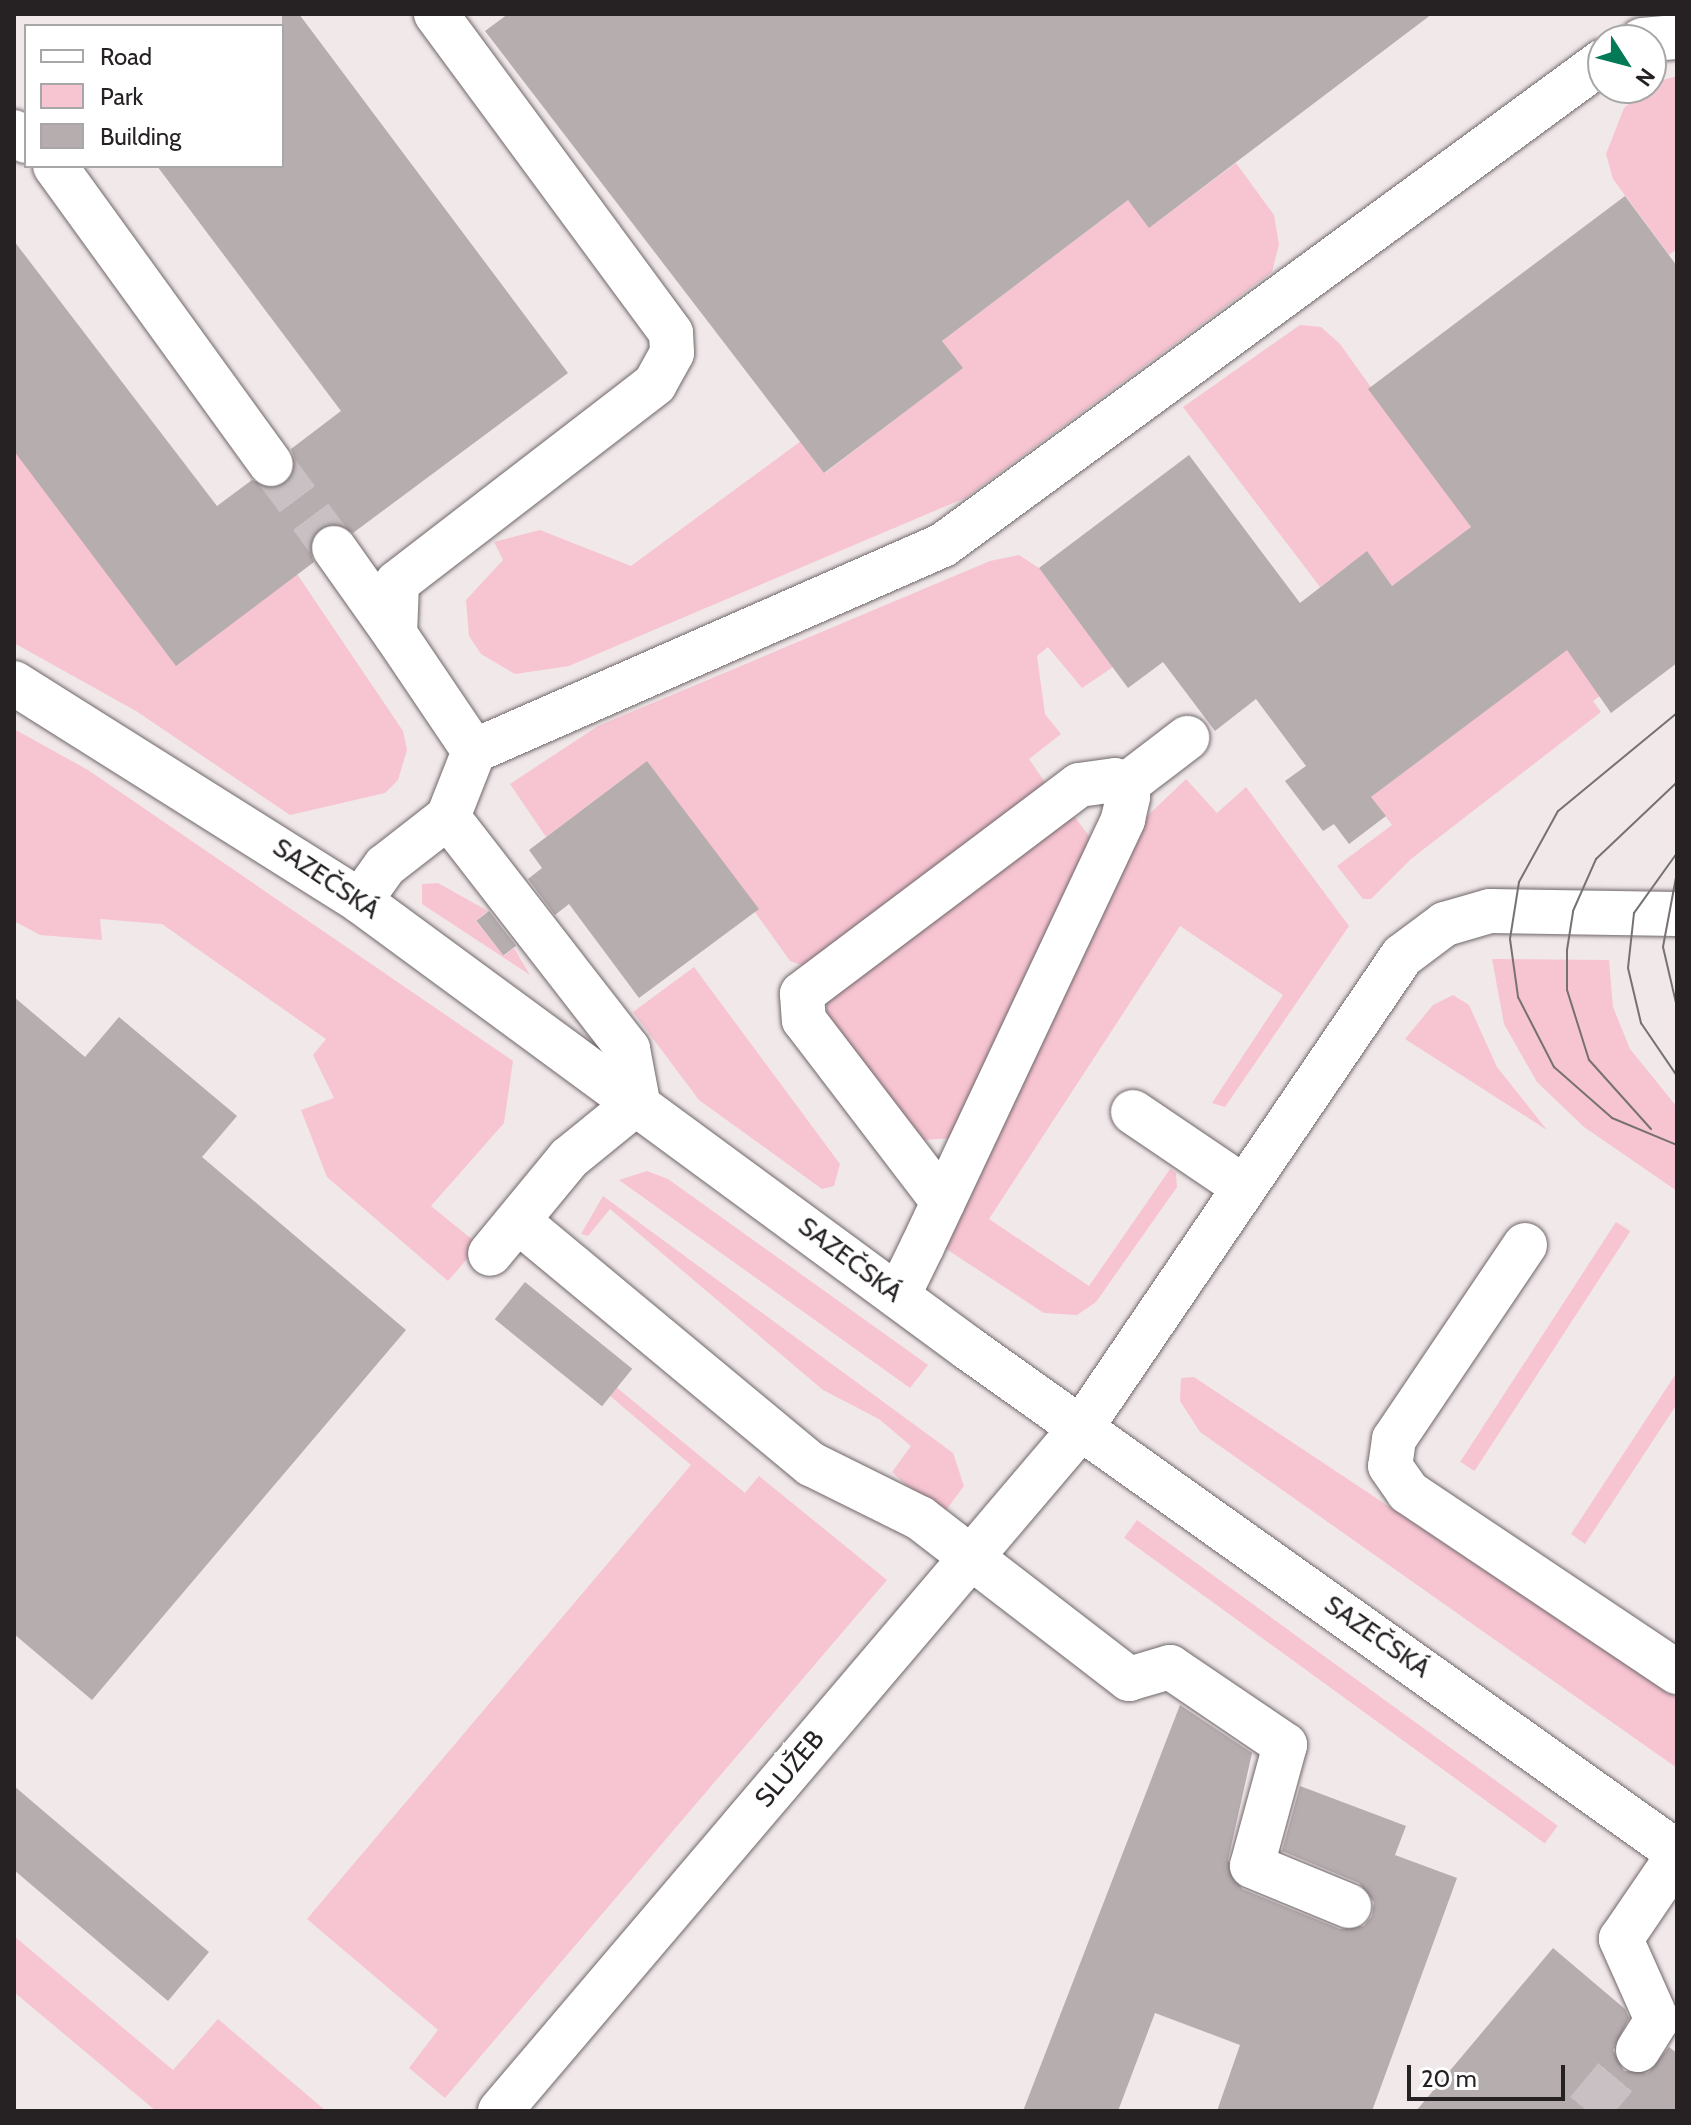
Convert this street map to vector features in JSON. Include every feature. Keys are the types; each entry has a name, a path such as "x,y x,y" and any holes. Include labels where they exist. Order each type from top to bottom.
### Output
{"street":[{"path":"395,634 391,599 407,571 655,384 672,353 664,318 436,14"},
{"path":"360,901 385,866 448,817 474,751 943,545 1587,73"},
{"path":"56,168 271,464"},
{"path":"334,548 474,751"},
{"name":"SAZEČSKÁ","path":"14,683 360,901 638,1102 898,1296 1677,1854"},
{"path":"1123,787 1187,738"},
{"path":"943,1202 804,1020 802,994 1079,785 1103,776 1123,787"},
{"path":"898,1296 1123,819 1123,787"},
{"path":"448,817 628,1049 638,1102 569,1158 490,1254"},
{"name":"SLUŽEB","path":"500,2111 1081,1428 1379,980 1427,936 1465,917 1511,909 1677,914"},
{"path":"1140,1100 1249,1173"},
{"path":"518,1221 811,1464 920,1518 972,1555 1129,1679 1170,1667 1285,1745 1252,1866 1349,1906"},
{"path":"1525,1245 1394,1439 1390,1466 1408,1492 1677,1672"},
{"path":"1656,2031 1621,1939 1677,1854"}],"green space":[{"path":"1677,76 1677,249 1669,255 1613,179 1606,154 1624,108 1629,104 1667,104 1667,79"},
{"path":"1236,163 1274,215 1279,244 1272,272 965,498 569,666 515,674 481,654 469,636 466,600 503,560 494,542 540,530 631,566 801,441 825,473 962,368 942,341 1128,200 1150,227"},
{"path":"1300,325 1321,327 1340,344 1471,527 1392,586 1367,552 1320,587 1183,407"},
{"path":"14,451 297,574 403,731 407,750 398,780 385,793 290,815 136,711 14,643"},
{"path":"1019,555 1039,568 1113,667 1082,688 1048,647 1037,656 1045,714 1061,734 1029,759 1049,788 807,967 790,961 647,761 546,837 510,784 598,726 990,561"},
{"path":"1677,638 1593,701 1601,712 1411,859 1371,899 1363,899 1337,866 1392,825 1371,797 1528,679 1510,655"},
{"path":"14,729 88,770 513,1061 504,1123 431,1206 479,1245 448,1281 327,1177 301,1110 334,1098 313,1055 326,1039 162,924 100,919 102,940 40,935 14,921"},
{"path":"1186,779 1217,813 1246,787 1349,926 1225,1107 1212,1103 1283,995 1180,926 989,1219 1089,1286 1170,1169 1176,1173 1177,1187 1096,1302 1077,1315 1044,1313 940,1245 1139,824"},
{"path":"1074,816 1095,844 953,1138 923,1140 827,1016 827,997"},
{"path":"438,883 488,911 476,921 504,956 514,948 530,975 422,904 422,884"},
{"path":"1492,959 1609,960 1613,1007 1630,1049 1677,1107 1677,1191 1584,1127 1537,1082 1504,1024"},
{"path":"694,967 840,1164 834,1186 822,1189 699,1100 633,1012"},
{"path":"1453,995 1469,1005 1497,1067 1547,1130 1405,1039 1433,1005"},
{"path":"647,1171 668,1179 928,1365 910,1388 619,1180"},
{"path":"603,1196 953,1453 964,1486 941,1517 892,1472 911,1446 879,1419 823,1390 610,1209 588,1236 581,1234"},
{"path":"1616,1222 1630,1231 1474,1471 1460,1462"},
{"path":"1677,1372 1677,1404 1585,1544 1571,1534"},
{"path":"1194,1377 1677,1698 1677,1768 1200,1432 1180,1401 1181,1378"},
{"path":"616,1387 745,1493 759,1476 887,1580 445,2098 409,2068 438,2030 307,1919 691,1465 609,1395"},
{"path":"1137,1520 1558,1826 1545,1843 1124,1538"},
{"path":"14,1936 173,2070 218,2019 326,2111 156,2111 14,1992"}],"building":[{"path":"282,14 299,14 568,373 353,533 332,523 319,528 309,550 314,562 176,666 14,451 14,241 217,506 252,480 273,489 286,484 296,462 291,449 341,411 159,168 284,168"},
{"path":"508,14 1432,14 1149,228 1128,200 942,341 963,368 824,473 485,31"},
{"path":"1625,196 1677,266 1677,663 1611,713 1567,650 1371,797 1386,816 1349,844 1334,824 1323,831 1285,781 1306,766 1256,699 1215,731 1163,662 1128,688 1039,568 1189,455 1300,603 1367,551 1392,586 1471,527 1368,389"},
{"path":"647,761 759,909 639,998 569,904 555,915 528,879 542,868 529,850"},
{"path":"489,911 516,946 503,956 476,921"},
{"path":"14,997 85,1057 119,1017 237,1116 202,1157 406,1330 92,1700 14,1634"},
{"path":"525,1282 632,1369 602,1406 495,1319"},
{"path":"1180,1705 1252,1753 1228,1860 1242,1889 1340,1929 1364,1926 1372,1916 1374,1902 1359,1883 1282,1851 1300,1786 1406,1826 1395,1855 1457,1878 1372,2111 1217,2111 1240,2045 1155,2013 1118,2111 1023,2111"},
{"path":"14,1786 209,1952 168,2001 14,1870"},
{"path":"1553,1948 1625,2009 1629,2018 1613,2050 1624,2071 1649,2072 1669,2047 1677,2053 1677,2111 1416,2111"}],"tunnel":[{"path":"271,464 334,548"},
{"path":"1587,2111 1638,2050"}],"tram line":[{"path":"1677,713 1558,811 1519,882 1510,939 1518,997 1554,1067 1612,1118 1677,1145"},
{"path":"1651,1129 1589,1060 1567,990 1567,950 1573,911 1596,859 1677,782"},
{"path":"1677,853 1634,913 1628,968 1641,1023 1677,1076"},
{"path":"1677,872 1663,947 1677,1007"}]}
